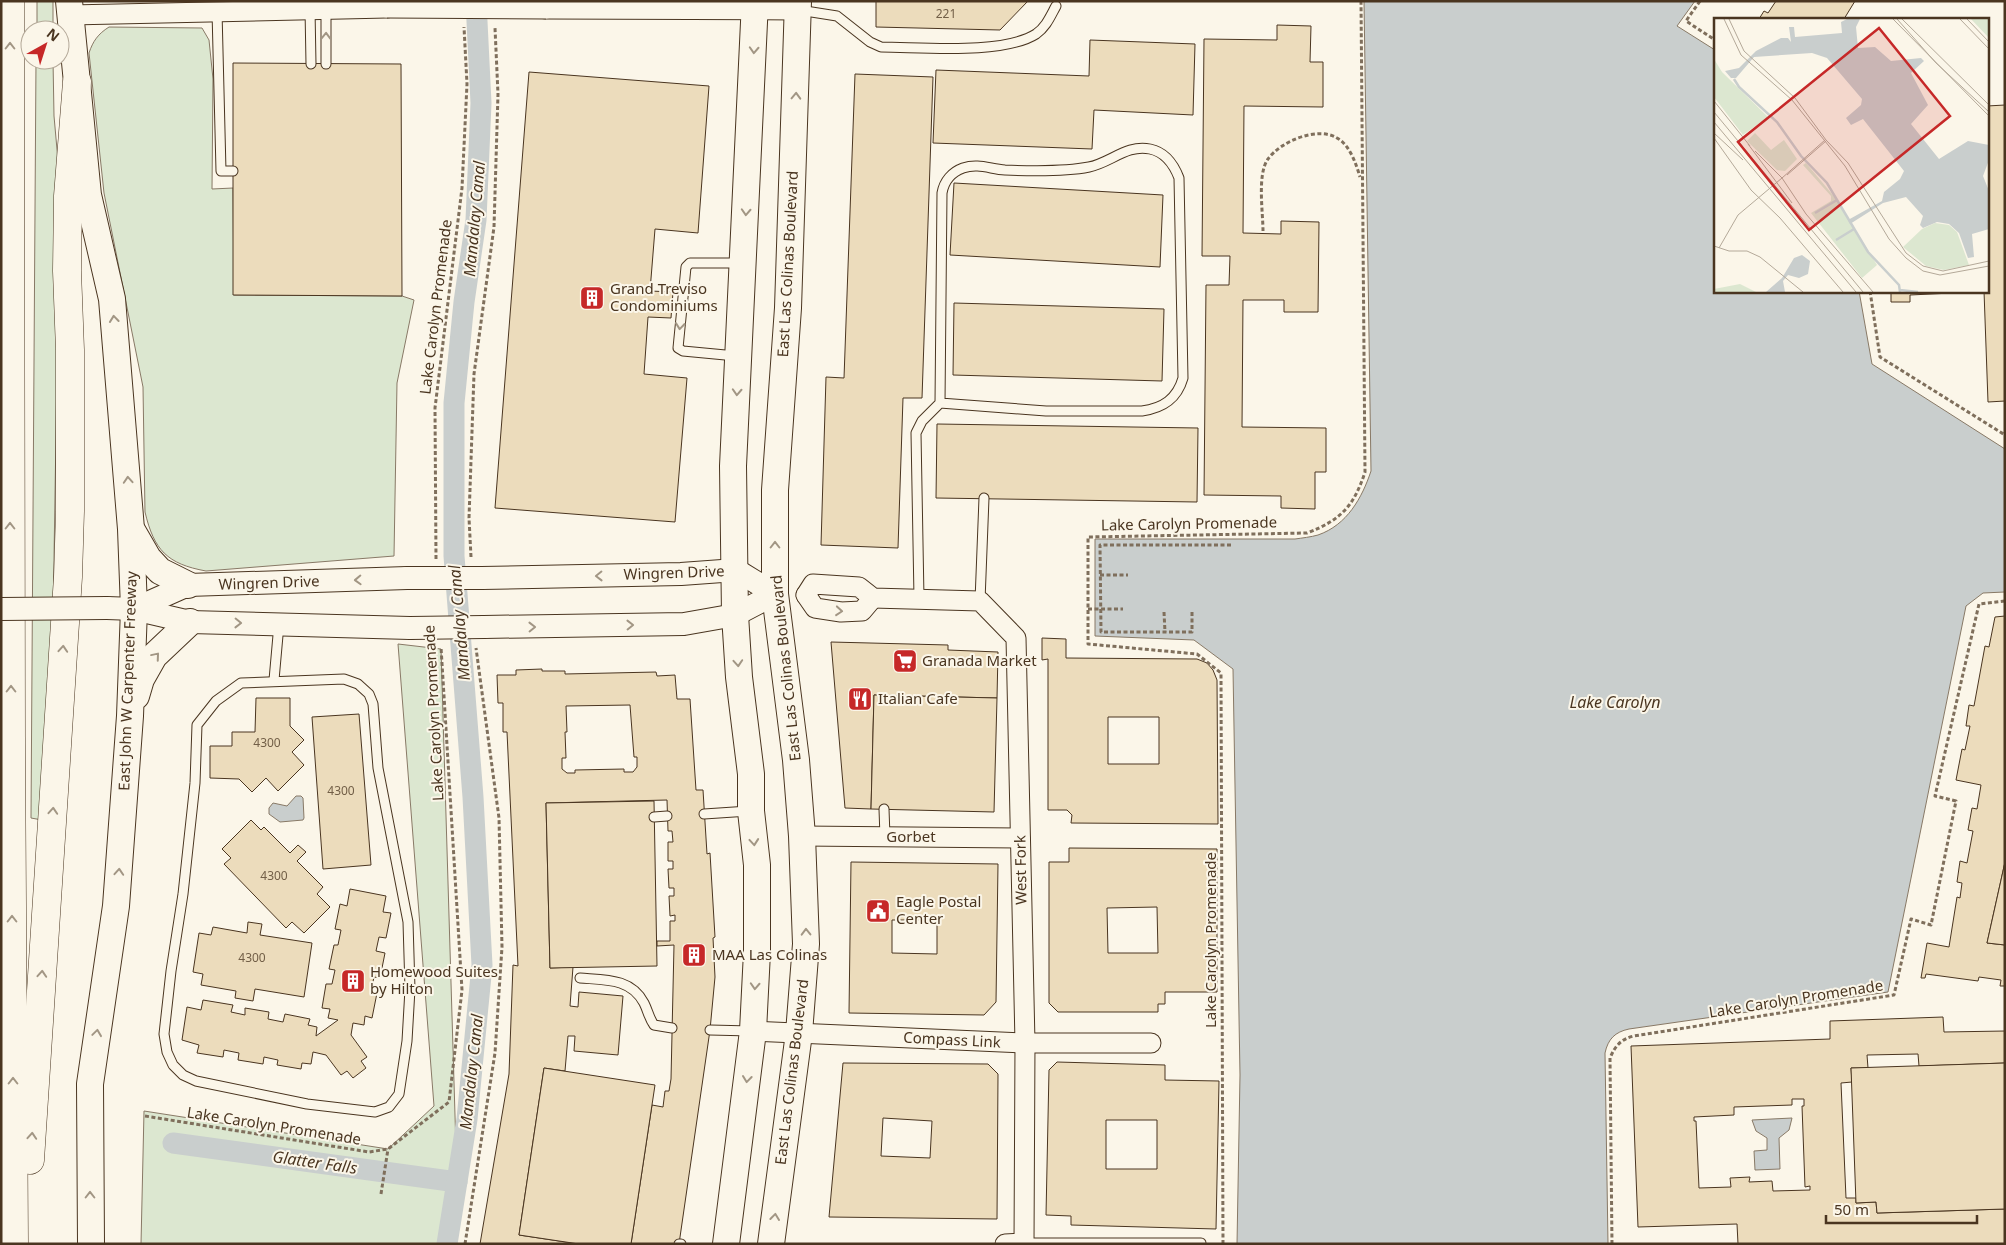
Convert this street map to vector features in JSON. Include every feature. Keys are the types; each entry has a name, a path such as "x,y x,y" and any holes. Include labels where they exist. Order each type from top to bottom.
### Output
{"highway":[{"path":"10,1 10,658 14,1239"},
{"path":"14,1239 28,1186 68,577 70,511 68,196 77,82"}],"main road":[{"name":"East Las Colinas Boulevard","path":"771,1244 799,1033 806,944 802,836 796,760 775,594 776,490 788,308 798,5"},
{"path":"726,1244 753,1031 757,952 757,865 751,774 739,677 735,615 736,570 733,466 755,6"},
{"name":"East John W Carpenter Freeway","path":"69,8 88,195 112,299 131,529 134,609 130,716 116,906 90,1084 91,1244"},
{"path":"131,529 148,558 160,571 188,585"},
{"path":"130,716 141,679 154,656 190,622"}],"street":[{"path":"69,8 217,11 798,5"},
{"name":"Wingren Drive","path":"134,609 188,585 407,578 682,574 736,570 775,594"},
{"path":"806,595 813,584 827,584 859,587 873,598 980,601"},
{"path":"1,609 134,609 190,622 410,628 684,624 735,615 775,594 806,595"},
{"path":"806,595 815,608 842,612 862,611 873,598"},
{"name":"West Fork","path":"980,601 1016,638 1025,1043 1024,1244"},
{"name":"Gorbet","path":"802,836 1020,838"},
{"name":"Compass Link","path":"753,1031 1025,1043 1151,1043"},
{"path":"1005,1244 1024,1244"}],"lane":[{"path":"798,5 837,16 870,42 881,47 996,47 1023,40 1036,34 1046,25 1056,6"},
{"path":"318,9 326,64"},
{"path":"311,64 318,9"},
{"path":"217,11 221,171 233,171"},
{"path":"918,598 916,433 928,414 940,403 1046,411 1142,411 1152,410 1173,398 1180,387 1183,378 1179,188 1176,172 1167,159 1158,152 1142,148 1118,154 1090,167 1003,170 988,166 975,166 963,168 953,173 945,181 942,193 940,403"},
{"path":"739,356 678,348 686,267 690,263 744,263"},
{"path":"980,601 984,498"},
{"path":"274,680 279,624"},
{"path":"344,679 358,684 369,694 373,704 378,768 408,922 410,989 407,1041 399,1094 388,1107 375,1112 307,1104 196,1081 183,1075 173,1065 167,1052 164,1034 171,970 183,894 194,783 197,725 216,702 241,683 274,680 344,679"},
{"path":"884,809 885,837"},
{"path":"704,814 752,811"},
{"path":"654,817 667,816"},
{"path":"580,978 627,984 637,992 649,1019 654,1025 672,1028"},
{"path":"710,1030 753,1031"},
{"path":"1024,1244 1201,1243"}],"path":[{"name":"Lake Carolyn Promenade","path":"1223,1244 1221,673 1197,654 1088,644 1088,537 1307,533 1328,525 1340,516 1358,493 1365,472 1361,179 1361,1"},
{"path":"1700,1 1686,21 1714,39"},
{"name":"Lake Carolyn Promenade","path":"436,565 435,408 462,188 466,84 464,20"},
{"name":"Lake Carolyn Promenade","path":"1263,231 1262,175 1268,158 1289,141 1316,133 1338,138 1354,157 1361,179"},
{"path":"1870,292 1880,357 2005,435"},
{"path":"1192,612 1192,632 1101,632 1100,545 1231,545"},
{"path":"1100,575 1128,575"},
{"name":"Lake Carolyn Promenade","path":"1612,1244 1610,1058 1618,1043 1634,1036 1894,995 1911,919 1932,925 1956,801 1935,796 1979,604 2005,601"},
{"path":"1088,608 1123,608"},
{"path":"1164,612 1165,632"},
{"name":"Lake Carolyn Promenade","path":"145,1116 369,1152 388,1149 449,1102 462,990 441,640"},
{"path":"381,1194 388,1149"}],"green space":[{"path":"37,1 53,1 53,20 37,20"},
{"path":"109,27 202,28 209,40 213,79 212,189 233,188 234,295 402,296 414,300 397,383 394,556 206,571 181,564 164,553 158,546 145,512 143,387 104,193 89,53 96,38"},
{"path":"36,70 53,70 54,116 60,183 52,683 42,820 31,818"},
{"path":"398,644 441,649 457,1182 448,1244 141,1244 144,1111 388,1149 434,1106"}],"water":[{"name":"Lake Carolyn","path":"1364,1 1695,1 1677,26 1714,49 1714,292 1859,292 1872,364 2005,449 2005,592 1983,593 1966,606 1888,992 1629,1029 1613,1037 1605,1053 1608,1244 1237,1244 1240,1075 1233,669 1194,640 1095,636 1095,539 1295,539 1318,535 1337,525 1352,509 1363,491 1371,471"},
{"path":"296,796 303,798 303,820 280,822 269,814 269,808 273,803 287,806"},
{"path":"1792,1118 1789,1130 1779,1138 1780,1169 1755,1170 1754,1151 1767,1150 1767,1138 1756,1131 1752,1120"}],"building":[{"path":"876,1 1028,1 1000,30 876,27"},
{"path":"1776,1 1855,1 1845,18 1760,18 1764,11 1768,13"},
{"path":"1277,25 1311,26 1310,62 1323,62 1323,107 1244,106 1243,233 1281,234 1281,221 1319,222 1318,312 1284,312 1284,300 1243,300 1242,427 1326,428 1326,472 1315,472 1315,509 1281,508 1281,496 1204,495 1206,285 1229,285 1230,256 1202,256 1204,39 1277,40"},
{"path":"1090,40 1195,44 1193,115 1094,110 1092,149 933,143 936,70 1089,76"},
{"path":"233,63 401,64 402,296 233,295"},
{"name":"Grand Treviso Condominiums","path":"529,72 709,86 698,233 655,229 650,291 673,292 671,318 648,317 644,374 687,378 675,522 495,508"},
{"path":"855,74 933,77 922,398 903,398 898,548 821,545 826,377 844,378"},
{"path":"2005,105 2005,401 1988,402 1984,292 1988,292 1988,106"},
{"path":"954,183 1163,195 1160,267 950,255"},
{"path":"1891,292 1952,292 1910,295 1910,302 1891,302"},
{"path":"954,303 1164,309 1162,381 953,375"},
{"path":"937,424 1198,428 1197,502 936,498"},
{"path":"2005,616 2005,862 1987,943 2005,945 2005,986 2000,986 2001,980 1979,977 1978,981 1926,974 1925,978 1921,978 1927,943 1949,947 1957,897 1960,898 1962,883 1957,882 1960,861 1967,863 1973,831 1968,830 1972,808 1977,809 1981,785 1956,780 1962,749 1965,750 1970,726 1966,726 1969,705 1974,706 1985,646 1989,647 1995,617"},
{"path":"1042,638 1066,639 1066,658 1197,659 1207,663 1213,670 1217,680 1218,824 1071,823 1072,815 1067,810 1048,810 1048,659 1042,660","holes":["1108,717 1159,717 1159,764 1108,764"]},
{"path":"831,642 948,645 948,650 998,652 997,698 874,695 871,809 845,808"},
{"name":"MAA Las Colinas","path":"542,669 542,671 565,671 565,674 656,672 657,676 675,675 677,699 690,699 696,790 703,790 707,854 710,853 715,937 713,938 715,977 710,1030 679,1244 631,1244 652,1105 663,1107 665,1091 669,1091 671,1079 674,945 657,946 657,941 670,941 670,921 675,921 675,915 670,916 669,896 674,896 674,888 669,888 668,869 673,869 673,861 668,861 668,842 673,842 672,831 668,831 667,800 546,803 550,968 573,967 570,1006 578,1007 579,992 623,996 618,1055 574,1051 575,1036 568,1036 565,1071 544,1068 519,1235 579,1244 480,1244 509,1074 513,965 518,966 507,732 503,732 503,703 498,703 497,675 516,675 516,670","holes":["630,705 634,757 637,757 637,767 633,772 624,772 624,769 575,770 575,773 567,773 562,769 562,758 566,758 566,706"]},
{"path":"874,695 997,698 994,812 871,809"},
{"path":"256,698 290,698 290,726 304,740 292,752 304,765 278,791 266,778 252,792 239,779 210,778 210,746 232,746 232,732 255,732"},
{"path":"359,714 371,865 323,869 312,717"},
{"path":"654,801 657,966 550,968 546,803"},
{"path":"251,820 261,830 264,827 290,853 298,845 306,852 297,861 323,887 317,894 330,907 304,933 292,922 286,928 224,864 231,858 222,849"},
{"path":"1069,848 1217,849 1217,992 1165,992 1165,1004 1158,1004 1158,1012 1058,1012 1049,1003 1049,862 1069,862","holes":["1157,907 1158,953 1108,953 1107,908"]},
{"path":"851,862 998,864 996,1002 984,1015 849,1013","holes":["892,920 937,920 937,954 892,953"]},
{"path":"2005,862 2005,945 1987,943"},
{"name":"Homewood Suites by Hilton","path":"350,889 386,896 383,912 391,913 386,938 379,937 376,951 385,953 380,978 374,977 371,991 377,993 372,1018 365,1016 364,1025 353,1023 351,1035 367,1057 361,1061 366,1068 353,1078 347,1071 341,1075 326,1055 313,1052 311,1064 302,1063 301,1069 277,1065 278,1060 264,1057 263,1064 238,1060 239,1053 224,1050 223,1057 197,1053 199,1045 182,1040 187,1007 201,1010 203,1000 233,1005 231,1012 245,1015 245,1008 269,1012 268,1019 283,1022 285,1014 310,1019 308,1025 317,1027 316,1036 338,1020 328,1018 330,1009 322,1008 326,984 332,984 335,970 329,969 334,945 338,945 341,930 335,929 340,904 347,906"},
{"path":"248,922 262,924 260,935 312,943 304,997 255,989 253,1001 235,998 236,991 201,985 203,974 193,972 199,933 211,935 213,927 247,933"},
{"path":"1943,1017 1944,1032 2005,1031 2005,1063 1919,1066 1918,1054 1867,1055 1868,1068 1851,1068 1852,1082 1841,1083 1846,1198 1856,1198 1856,1203 1876,1202 1877,1213 2005,1209 2005,1244 1738,1244 1737,1224 1638,1227 1631,1046 1830,1039 1830,1021","holes":["1792,1099 1804,1099 1804,1106 1802,1106 1805,1187 1810,1186 1810,1190 1773,1191 1772,1181 1749,1182 1750,1177 1730,1178 1731,1187 1699,1188 1696,1121 1694,1121 1694,1117 1734,1115 1734,1107 1792,1105"]},
{"path":"1057,1062 1165,1065 1165,1080 1219,1081 1216,1229 1071,1225 1071,1216 1046,1215 1049,1070","holes":["1106,1120 1157,1120 1157,1169 1106,1169"]},
{"path":"843,1063 988,1064 998,1074 997,1219 829,1217","holes":["883,1118 932,1121 930,1158 881,1156"]},
{"path":"2005,1063 2005,1209 1877,1213 1876,1202 1856,1203 1851,1068"},
{"path":"544,1068 655,1085 631,1244 579,1244 519,1235"}],"waterway":[{"name":"Mandalay Canal","path":"447,1244 467,1119 482,965 473,797 454,556 454,403 464,302 476,220 481,103 476,1"},
{"name":"Glatter Falls","path":"173,1143 457,1182"}],"place":[{"name":"Grand Treviso Condominiums","path":"592,298"},
{"name":"Granada Market","path":"905,661"},
{"name":"Italian Cafe","path":"860,699"},
{"name":"Eagle Postal Center","path":"878,911"},
{"name":"MAA Las Colinas","path":"694,955"},
{"name":"Homewood Suites by Hilton","path":"353,981"}]}
